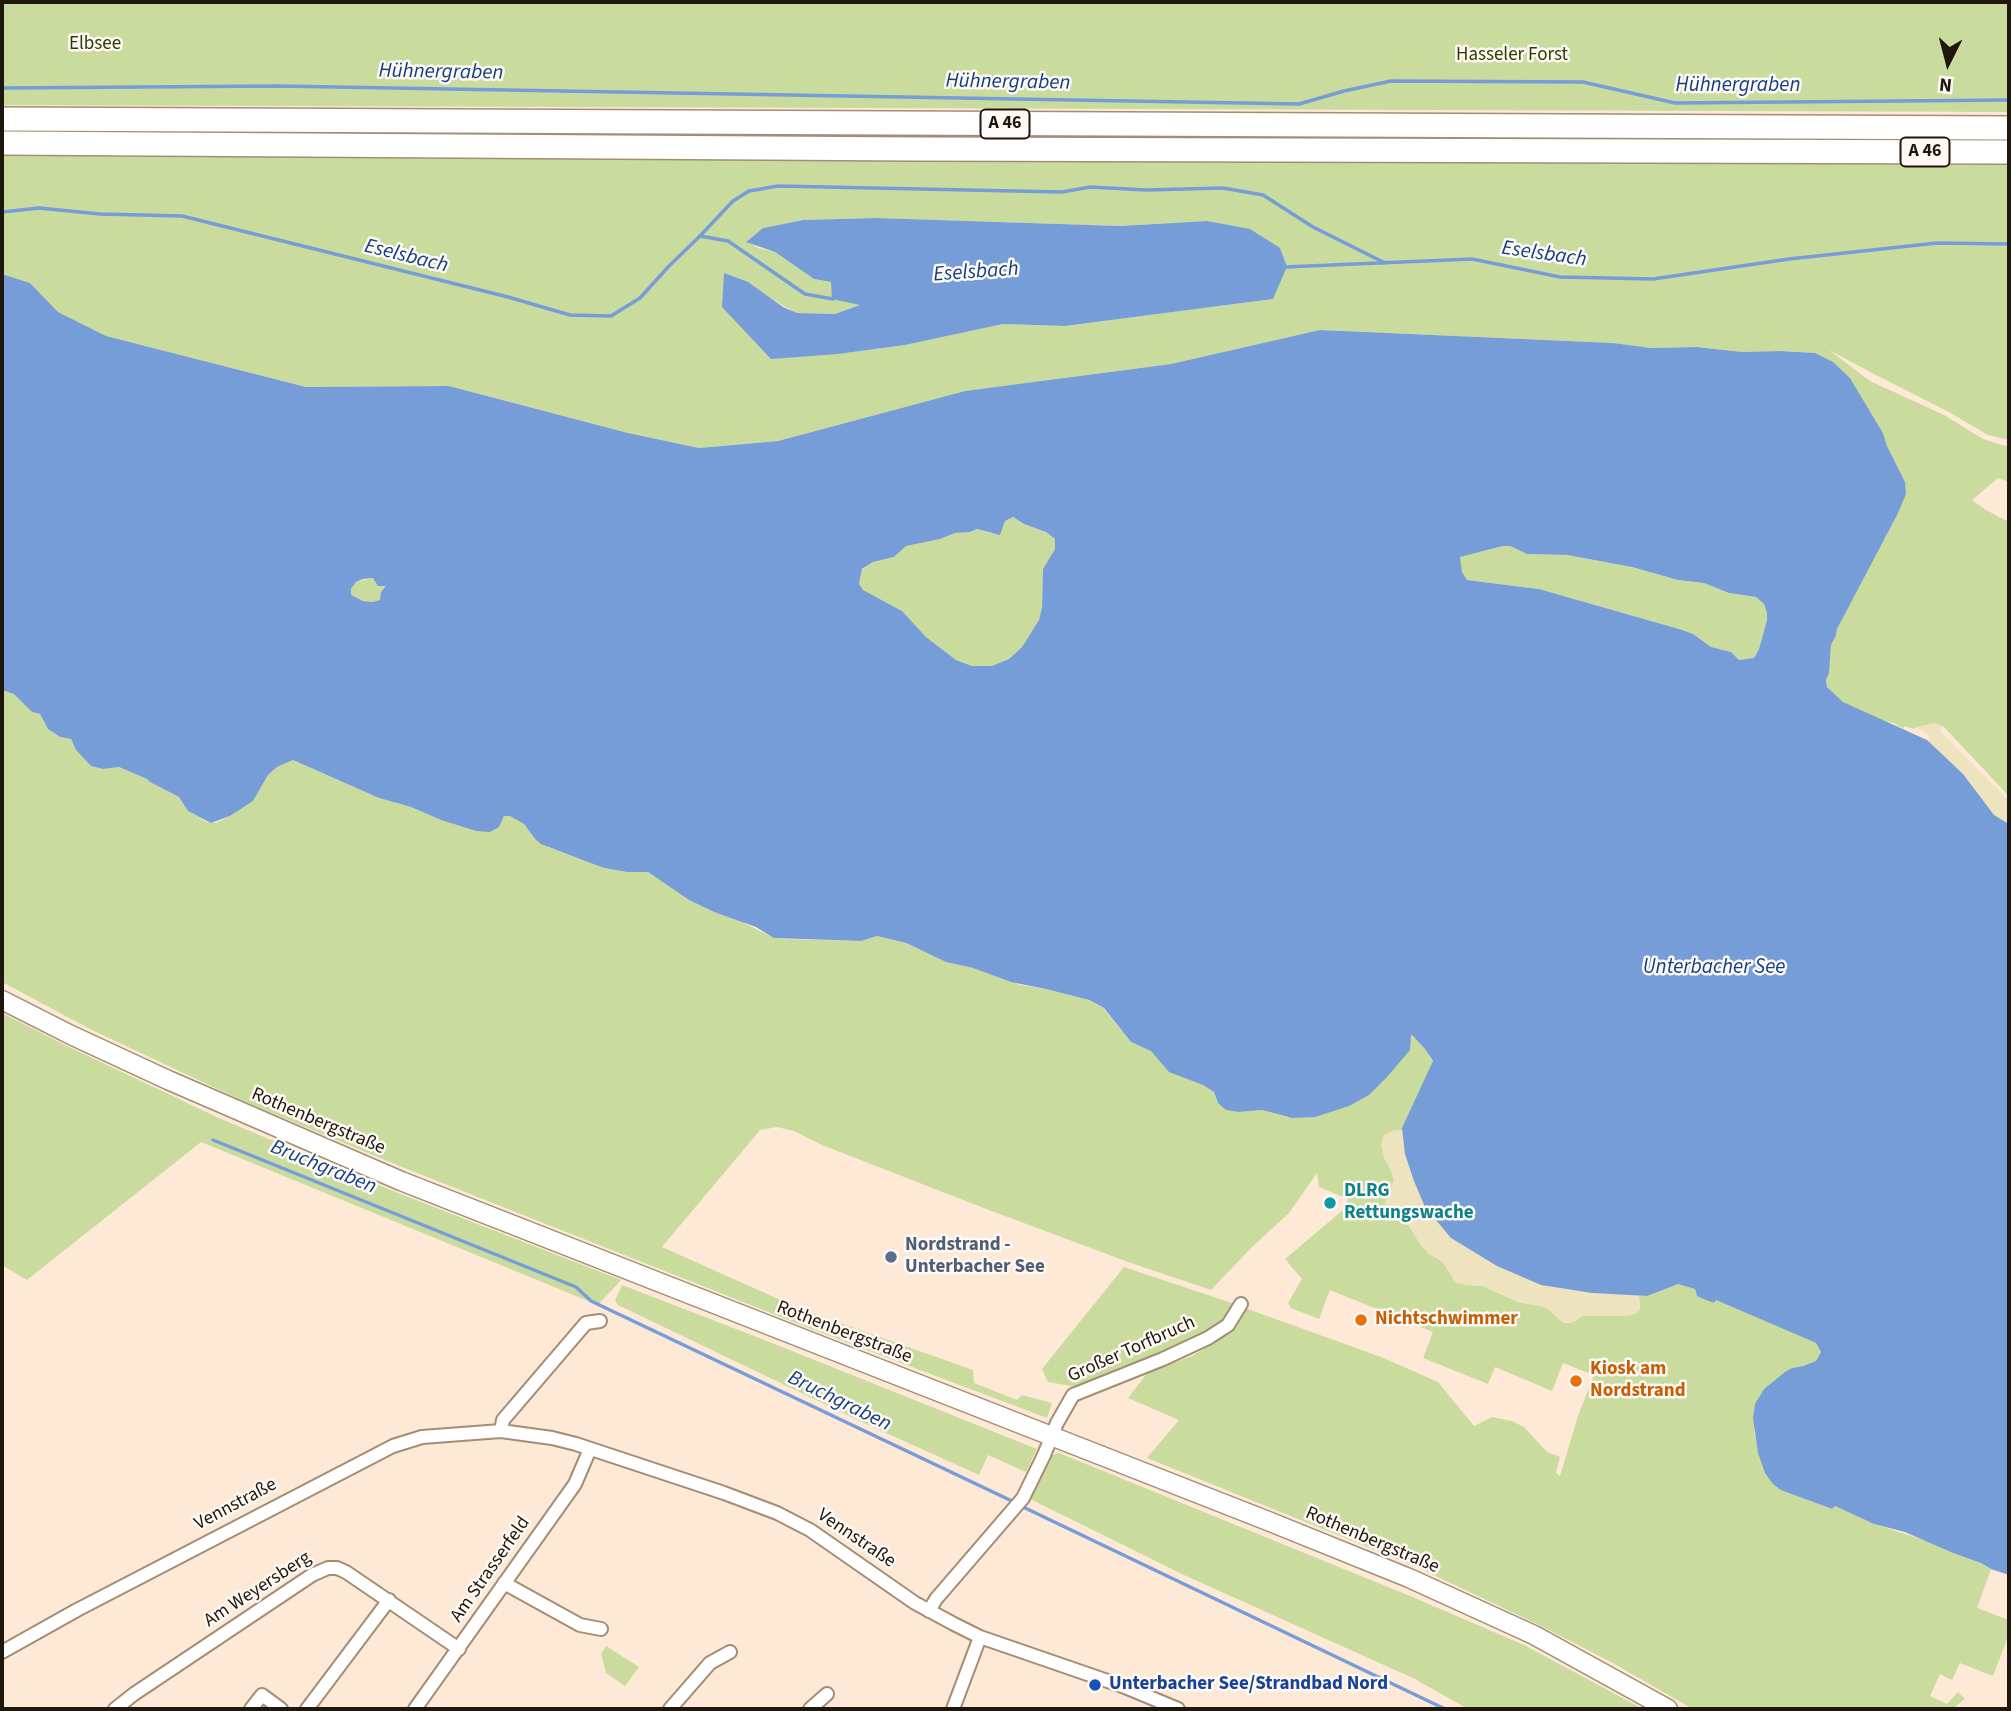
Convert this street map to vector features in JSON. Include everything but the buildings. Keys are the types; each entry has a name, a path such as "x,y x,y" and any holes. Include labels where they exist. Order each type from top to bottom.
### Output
{"highway":[{"name":"A 46","path":"2,119 2009,128"},
{"name":"A 46","path":"2,143 2009,152"}],"main road":[{"name":"Rothenbergstraße","path":"2,1000 168,1080 401,1181 1409,1578 1534,1635 1668,1709"}],"street":[{"name":"Großer Torfbruch","path":"929,1611 944,1589 1023,1499 1073,1395 1208,1338 1228,1325 1241,1304"},
{"path":"501,1431 503,1420 586,1323 600,1321"},
{"name":"Vennstraße","path":"2,1652 77,1610 393,1446 422,1437 501,1431 552,1438 590,1449 777,1513 810,1530 929,1611 980,1637 1125,1687 1178,1709"},
{"name":"Am Strasserfeld","path":"416,1709 575,1484 590,1449"},
{"name":"Am Weyersberg","path":"115,1709 328,1567 337,1568 389,1600 459,1649"},
{"path":"504,1583 580,1625 601,1629"},
{"path":"307,1709 389,1600"},
{"path":"953,1709 980,1637"},
{"path":"670,1709 710,1663 730,1652"},
{"path":"810,1709 827,1694"},
{"path":"251,1709 262,1695 281,1709"}],"green space":[{"name":"Hasseler Forst","path":"2,2 2009,2 2009,112 2,105"},
{"path":"2,156 2009,164 2009,440 1988,435 1829,350 1870,381 1944,415 1983,439 2009,447 2009,482 1998,478 1972,500 2009,522 2009,791 2007,794 1943,726 1914,729 1904,726 1904,729 1843,702 1827,687 1831,645 1837,629 1905,482 1883,433 1850,378 1833,363 1815,353 1742,352 1697,347 1651,348 1613,343 1321,330 1171,364 965,391 778,441 699,448 628,433 449,386 306,387 106,336 58,312 30,283 2,274","holes":["876,218 1120,226 1206,221 1287,267 1273,299 1065,326 1003,324 905,345 838,354 768,297 797,313 835,314 862,305 831,282 814,279 775,252 758,248 747,241 763,228 803,220"]},
{"path":"1013,517 1046,532 1055,539 1055,549 1043,569 1039,620 1022,647 1009,659 992,666 972,666 956,660 926,637 902,611 863,590 859,584 862,570 873,562 894,557 905,546 977,529 991,533 1003,528 1005,521"},
{"path":"1510,546 1527,554 1567,555 1632,567 1678,580 1704,583 1729,593 1756,597 1764,604 1767,613 1759,649 1754,658 1739,660 1731,652 1711,647 1679,629 1539,589 1467,580 1462,572 1460,557"},
{"path":"373,578 387,586 380,600 363,601 350,595 356,582"},
{"path":"2,690 15,694 32,712 40,714 48,729 60,737 71,739 76,750 91,766 103,769 119,767 147,779 179,797 188,811 207,822 216,823 253,801 268,775 277,767 293,760 379,798 476,831 503,819 504,816 510,816 524,824 536,840 550,848 604,868 648,872 689,900 766,934 782,939 861,941 877,936 905,943 946,962 973,968 1021,985 1088,1000 1103,1008 1131,1042 1151,1051 1169,1071 1203,1085 1214,1092 1218,1103 1239,1112 1262,1110 1286,1117 1315,1117 1329,1111 1412,1035 1433,1062 1403,1130 1392,1131 1384,1157 1394,1180 1386,1207 1409,1226 1429,1254 1442,1261 1465,1285 1483,1286 1518,1302 1545,1307 1564,1323 1574,1322 1582,1316 1604,1316 1640,1310 1639,1296 1647,1296 1678,1283 1695,1289 1697,1296 1701,1298 1714,1303 1716,1300 1816,1343 1821,1352 1816,1361 1792,1368 1764,1389 1754,1432 1765,1473 1803,1498 1832,1509 1835,1506 1991,1569 1977,1608 2009,1620 2009,1634 1993,1676 1960,1663 1952,1680 1940,1674 1930,1696 1947,1704 1958,1692 1965,1699 1952,1709 1693,1709 1611,1662 1417,1567 1147,1458 1179,1420 1128,1398 1148,1372 1192,1356 1217,1341 1233,1326 1245,1308 1381,1357 1438,1382 1474,1426 1492,1417 1512,1421 1524,1427 1547,1452 1560,1457 1556,1473 1560,1476 1594,1375 1563,1363 1552,1391 1495,1367 1488,1384 1423,1358 1433,1332 1330,1290 1319,1319 1291,1308 1288,1303 1302,1279 1285,1259 1343,1210 1348,1199 1319,1187 1317,1173 1289,1213 1211,1290 989,1210 822,1145 794,1131 777,1127 760,1130 662,1247 803,1310 973,1370 974,1383 1017,1400 1022,1395 1052,1403 1047,1418 801,1325 397,1165 245,1102 92,1030 2,982"},
{"path":"2,1013 221,1119 393,1191 621,1280 598,1305 201,1142 27,1280 2,1265"},
{"path":"1124,1267 1235,1304 1226,1322 1205,1336 1077,1387 1048,1382 1042,1369"},
{"path":"622,1285 1037,1449 1026,1472 988,1455 979,1475 618,1305 615,1301"},
{"path":"1059,1453 1524,1645 1643,1709 1468,1709 1415,1679 1184,1575 1030,1499 1050,1456"},
{"path":"606,1646 639,1667 625,1686 606,1673 601,1654"}],"sand":[{"path":"1935,723 1943,726 1939,730 2009,801 2009,824 1994,815 1929,742 1929,736 1916,727"},
{"path":"1403,1130 1405,1154 1451,1238 1497,1266 1541,1285 1592,1293 1639,1296 1640,1310 1627,1316 1582,1316 1574,1322 1564,1323 1545,1307 1518,1302 1483,1286 1455,1282 1442,1261 1421,1246 1409,1226 1386,1207 1394,1180 1381,1144 1384,1135"}],"water":[{"path":"876,218 1120,226 1207,221 1250,229 1280,248 1287,267 1273,299 1065,326 1003,324 905,345 771,359 722,307 724,273 748,282 783,307 797,313 835,314 860,305 832,299 831,282 814,279 775,252 746,242 763,228 803,220"},
{"name":"Unterbacher See","path":"2,274 30,283 58,312 106,336 306,387 449,386 628,433 699,448 778,441 965,391 1171,364 1320,330 1613,343 1651,348 1697,347 1742,352 1815,353 1833,362 1850,378 1883,433 1905,482 1906,494 1837,629 1831,645 1827,687 1843,702 1927,740 1963,774 1994,815 2009,824 2009,1575 1905,1532 1874,1524 1835,1506 1832,1509 1781,1490 1773,1484 1765,1473 1758,1453 1753,1418 1755,1404 1764,1389 1785,1372 1816,1361 1821,1352 1816,1343 1716,1300 1714,1303 1701,1298 1697,1296 1695,1289 1678,1284 1647,1296 1592,1293 1541,1285 1497,1266 1451,1238 1425,1207 1405,1154 1402,1128 1433,1061 1412,1035 1410,1050 1387,1077 1369,1095 1349,1106 1315,1117 1292,1118 1262,1110 1226,1110 1218,1103 1214,1092 1169,1072 1151,1051 1131,1042 1104,1008 1089,1000 1011,982 973,968 946,962 906,943 877,936 861,941 774,938 756,927 689,900 648,872 604,868 541,844 524,824 510,816 504,816 499,827 490,832 476,831 379,798 293,760 277,767 268,775 253,801 230,816 211,823 188,811 179,797 147,779 119,767 103,769 91,766 76,750 71,739 60,737 48,729 40,714 32,712 14,694 2,690","holes":["1013,517 1055,539 1055,549 1043,569 1039,620 1022,647 1009,659 992,666 972,666 956,660 926,637 902,611 863,590 859,584 862,569 873,562 894,557 906,546 977,529 1000,535 1005,521","1510,546 1527,554 1567,555 1632,567 1678,580 1704,583 1729,593 1756,597 1764,604 1767,620 1754,658 1739,660 1731,652 1711,647 1693,634 1679,629 1539,589 1467,580 1462,572 1460,557","373,578 378,586 386,586 381,592 380,600 363,601 351,595 351,589 356,582"]}],"waterway":[{"name":"Hühnergraben","path":"2,88 279,86 1299,104 1391,81 1583,82 1675,103 2009,100"},
{"path":"700,236 733,201 749,191 778,186 1062,192 1090,187 1146,190 1223,188 1263,195 1313,227 1385,263"},
{"name":"Eselsbach","path":"2,212 39,208 100,214 182,216 508,297 570,315 611,316 640,298 700,236 728,241 805,294 833,299"},
{"name":"Eselsbach","path":"1285,267 1472,259 1560,277 1653,279 1789,259 1937,243 2009,244"},
{"name":"Bruchgraben","path":"213,1140 576,1287 591,1301 1014,1502"},
{"name":"Bruchgraben","path":"1021,1506 1445,1709"}],"place":[{"name":"DLRG Rettungswache","path":"1330,1203"},
{"name":"Nordstrand - Unterbacher See","path":"891,1257"},
{"name":"Nichtschwimmer","path":"1361,1320"},
{"name":"Kiosk am Nordstrand","path":"1576,1381"},
{"name":"Unterbacher See/Strandbad Nord","path":"1095,1685"}],"park label":[{"name":"Elbsee","path":"95,45"}]}
